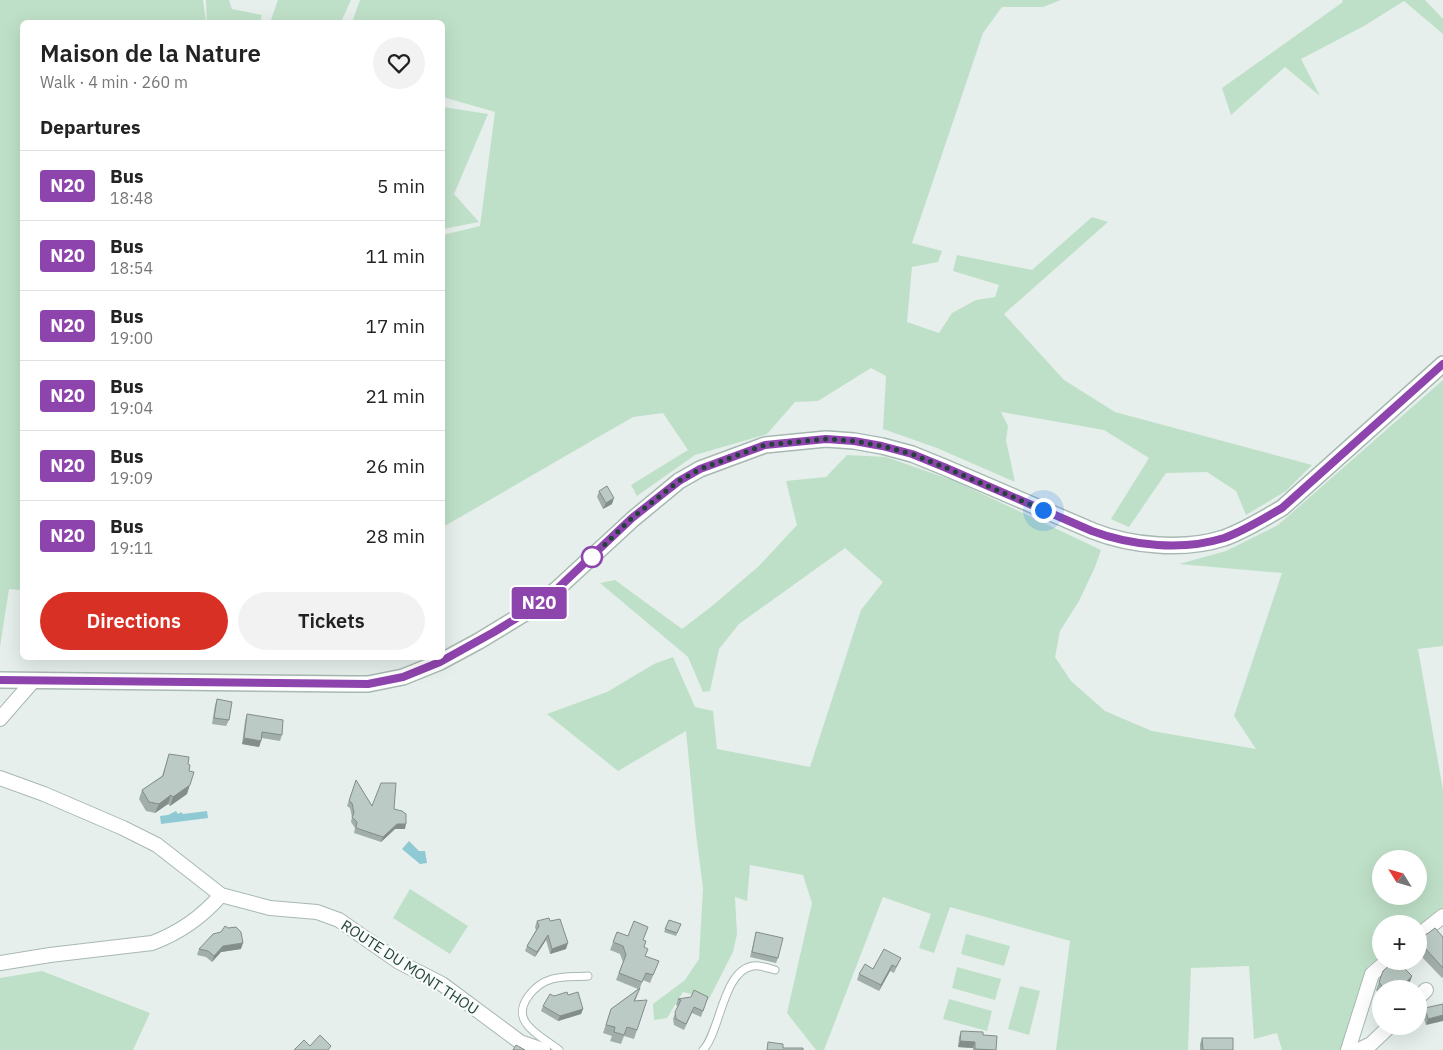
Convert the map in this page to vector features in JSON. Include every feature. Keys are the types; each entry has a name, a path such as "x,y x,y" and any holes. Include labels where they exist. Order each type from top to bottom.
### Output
{"street":[{"path":"445,659 525,613 556,590 632,518 679,481 700,469 765,445 826,439 882,446 912,454 1110,537 1156,545 1186,544 1223,538 1252,526 1282,508 1443,364"},
{"path":"0,680 368,684 403,677 443,660"},
{"path":"0,719 34,680"},
{"name":"ROUTE DU MONT THOU","path":"0,778 105,820 157,846 220,895 270,908 317,912 340,920 399,962 442,984 520,1042 543,1050"},
{"path":"0,963 50,954 152,943 168,937 185,927 212,905 220,895"},
{"path":"1427,929 1443,916"},
{"path":"1348,1050 1372,974 1377,970"},
{"path":"1359,1050 1370,1044 1380,1035"}],"lane":[{"path":"703,1050 710,1039 728,990 744,969 757,966 776,970"},
{"path":"559,1050 527,1025 521,1015 522,1008 527,998 538,987 551,979 588,976"}],"green space":[{"path":"0,0 203,0 206,20 20,20 20,590 9,589 0,647"},
{"path":"206,0 229,0 232,9 262,15 261,20 207,20"},
{"path":"278,0 351,0 342,20 271,20"},
{"path":"360,0 1061,0 1043,7 1002,7 983,33 912,243 942,251 938,262 912,267 907,322 939,333 952,313 976,300 995,297 999,285 953,271 957,255 1032,270 1092,217 1108,222 1004,314 1064,380 1115,412 1312,465 1286,491 1246,515 1236,491 1207,472 1166,473 1129,527 1111,519 1149,458 1104,430 1001,412 1008,426 1006,440 1015,482 937,448 883,429 886,376 871,368 818,401 795,402 767,434 695,455 637,496 631,485 688,450 663,413 633,417 445,526 445,235 480,226 495,112 445,98 445,20 353,20"},
{"path":"1342,0 1425,0 1443,19 1443,34 1404,1 1364,26 1301,59 1320,96 1285,67 1231,115 1222,88 1343,2"},
{"path":"445,107 488,114 454,194 479,222 445,229"},
{"path":"1443,380 1443,646 1418,649 1443,790 1443,908 1427,921 1427,915 1372,915 1372,963 1368,966 1342,1050 1282,1050 1277,1033 1254,1039 1249,966 1191,968 1188,1050 1056,1050 1070,941 950,907 934,953 919,948 931,914 883,897 824,1050 816,1050 787,1013 812,903 803,875 750,865 747,901 735,897 737,934 733,952 709,999 683,992 667,1018 654,1020 653,1004 685,980 699,959 703,888 686,731 618,771 547,714 607,692 654,664 673,657 695,707 713,711 717,749 810,767 861,610 883,582 845,548 739,624 719,649 710,691 703,692 688,657 600,583 615,580 682,629 759,566 797,525 786,481 826,477 847,455 886,457 955,481 1101,550 1079,601 1060,631 1055,657 1071,681 1105,711 1152,731 1256,749 1234,716 1282,573 1179,564 1226,551 1278,525"},
{"path":"410,889 468,926 450,954 393,918"},
{"path":"966,934 1010,946 1004,966 961,954"},
{"path":"957,967 1001,979 995,1000 952,988"},
{"path":"42,971 150,1013 133,1050 0,1050 0,978"},
{"path":"1020,986 1040,991 1029,1035 1008,1029"},
{"path":"949,999 992,1011 987,1031 943,1019"}],"water":[{"path":"176,811 178,814 181,812 183,814 207,811 208,818 161,824 160,816"},
{"path":"409,841 419,851 425,851 427,863 420,864 402,849"}],"building":[{"path":"607,486 614,498 606,503 599,491"},
{"path":"217,699 232,702 229,720 214,718"},
{"path":"247,714 283,720 282,735 262,732 261,741 244,738"},
{"path":"169,754 189,757 189,771 194,772 190,785 159,804 149,802 142,790 163,776"},
{"path":"356,780 372,806 381,783 396,783 394,809 406,814 406,824 397,824 383,837 356,828 357,822 352,817 354,813 352,803 349,801"},
{"path":"549,918 550,921 560,919 568,943 552,949 548,935 537,952 527,946 539,926 537,921"},
{"path":"669,920 681,924 677,933 665,929"},
{"path":"634,921 648,927 643,940 646,941 644,947 648,949 645,956 659,961 653,975 646,973 642,982 619,973 626,955 623,946 613,942 617,932 628,936"},
{"path":"225,926 228,928 236,927 241,932 243,943 223,946 214,956 208,951 199,949 213,934 221,932"},
{"path":"1435,928 1443,937 1443,968 1427,950 1427,934"},
{"path":"756,932 783,938 778,958 752,952"},
{"path":"884,949 901,958 896,967 892,965 881,985 859,974 865,964 873,969"},
{"path":"1406,970 1412,976 1408,980 1380,980 1383,971"},
{"path":"640,988 634,1001 647,1000 637,1030 627,1027 624,1035 614,1032 615,1027 606,1025 611,1009"},
{"path":"694,990 708,997 703,1011 694,1007 686,1024 676,1019 675,1012 681,1000 678,999 691,997"},
{"path":"567,992 568,995 578,992 583,1009 560,1016 543,1006 550,994 554,996"},
{"path":"1443,1004 1443,1015 1428,1019 1427,1008"},
{"path":"961,1031 983,1032 983,1035 997,1036 996,1050 975,1049 975,1042 960,1041"},
{"path":"320,1035 331,1046 328,1050 294,1050 304,1040 310,1046"},
{"path":"1202,1038 1233,1038 1233,1050 1203,1050"},
{"path":"768,1042 783,1044 783,1048 803,1048 803,1050 767,1050"},
{"path":"516,1045 525,1050 513,1050"}],"bus line":[{"name":"N20","path":"445,659 525,613 556,590 586,564 632,518 679,481 700,469 765,445 826,439 882,446 912,454 1110,537 1156,545 1186,544 1223,538 1252,526 1282,508 1443,364"},
{"name":"N20","path":"0,680 368,684 403,677 444,660"}],"route":[{"path":"592,557 632,518 679,481 700,469 765,445 826,439 882,446 912,454 1043,510"}]}
